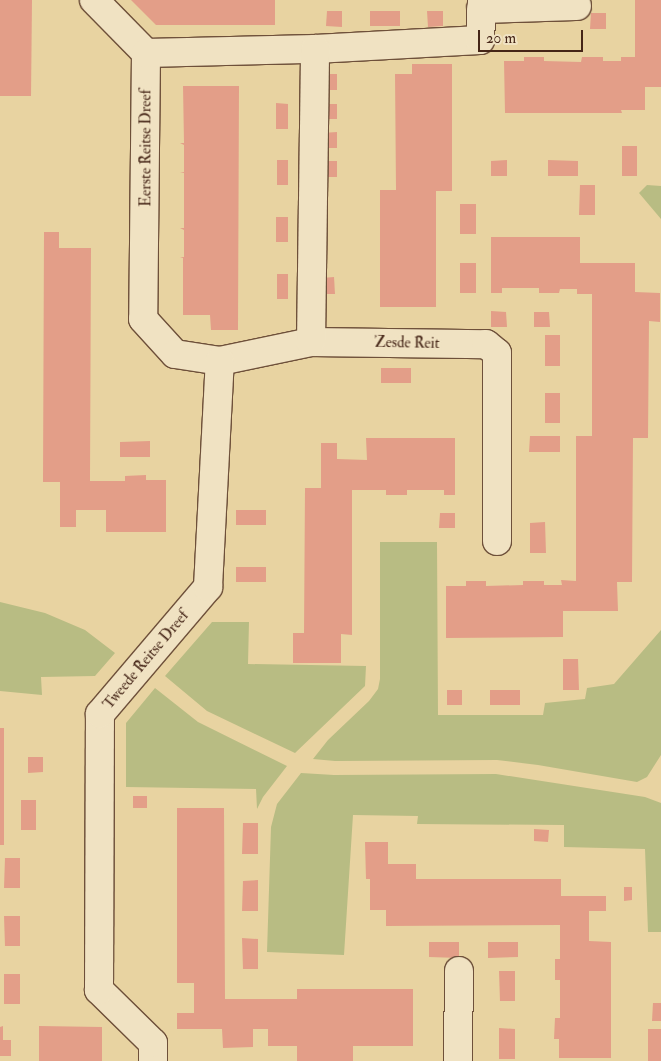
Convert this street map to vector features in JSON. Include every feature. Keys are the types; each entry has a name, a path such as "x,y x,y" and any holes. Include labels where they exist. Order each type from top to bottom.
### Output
{"street":[{"path":"94,0 146,53 315,49 480,40 481,5 577,6"},
{"path":"311,342 315,49"},
{"name":"Eerste Reitse Dreef","path":"144,319 146,53"},
{"name":"Zesde Reit","path":"144,319 175,354 220,361 311,342 486,344 497,352 497,541"},
{"name":"Tweede Reitse Dreef","path":"153,1061 153,1043 99,990 100,714 208,587 220,361"},
{"path":"458,1061 459,971"}],"green space":[{"path":"647,185 661,186 661,219 639,193"},
{"path":"380,542 437,542 438,715 543,715 545,703 585,699 587,688 614,684 661,630 661,755 647,777 637,782 497,760 335,761 313,759 328,740 369,701 378,689 380,679"},
{"path":"0,602 45,613 85,630 115,653 95,676 41,677 42,695 0,691"},
{"path":"212,622 249,622 248,664 366,666 365,686 295,753 207,711 165,676"},
{"path":"155,688 198,722 287,766 263,797 257,809 256,789 126,787 126,723"},
{"path":"301,773 334,775 496,774 645,797 661,803 661,932 648,932 645,849 564,847 564,825 417,824 418,816 353,815 344,955 267,952 271,827 277,804"}],"building":[{"path":"0,0 32,0 31,96 0,96"},
{"path":"131,0 275,0 275,25 156,25"},
{"path":"635,0 661,0 661,87 645,87 645,110 621,110 622,113 505,113 504,61 524,61 524,57 544,57 544,61 581,62 582,57 603,57 603,61 621,61 621,57 635,57"},
{"path":"327,11 342,11 342,27 326,26"},
{"path":"370,11 400,11 400,26 370,26"},
{"path":"427,11 443,11 443,26 428,27"},
{"path":"591,13 606,13 606,29 590,29"},
{"path":"412,64 452,64 452,191 436,191 436,307 380,307 380,190 396,190 395,74 412,74"},
{"path":"322,74 337,74 337,90 322,90"},
{"path":"183,86 239,86 238,330 211,330 210,315 183,315 183,258 180,257 184,257 184,230 180,228 184,228 184,173 180,172 184,172 184,145 180,143 184,143"},
{"path":"276,103 288,104 288,129 276,129"},
{"path":"322,104 337,104 337,119 322,119"},
{"path":"337,132 337,148 322,148 322,133"},
{"path":"622,146 637,146 637,176 622,176"},
{"path":"277,160 288,160 288,185 277,185"},
{"path":"507,160 507,176 491,176 491,161"},
{"path":"548,160 578,161 578,176 548,176"},
{"path":"322,161 337,161 337,177 322,177"},
{"path":"580,185 595,185 595,215 579,215"},
{"path":"460,204 476,204 476,234 460,234"},
{"path":"276,217 288,217 288,242 276,242"},
{"path":"44,232 59,232 59,248 91,248 90,481 125,481 125,476 146,475 146,480 166,480 166,532 106,532 106,510 76,510 76,527 60,527 60,482 43,482"},
{"path":"491,237 580,237 580,263 635,263 635,292 660,293 660,322 649,321 648,438 633,438 632,582 617,582 618,611 563,611 563,637 446,638 446,586 466,586 466,581 486,581 486,586 523,585 523,581 544,581 544,585 562,585 561,580 576,581 576,436 592,436 592,294 577,294 577,289 560,289 559,293 539,293 539,288 502,288 502,293 491,293"},
{"path":"460,263 476,263 476,293 460,293"},
{"path":"277,274 288,274 288,299 277,299"},
{"path":"334,277 335,294 322,294 322,278"},
{"path":"491,311 506,312 507,327 491,327"},
{"path":"534,312 549,312 550,327 534,327"},
{"path":"545,335 560,335 560,366 545,366"},
{"path":"381,368 411,368 411,383 381,383"},
{"path":"545,393 560,393 560,423 545,423"},
{"path":"530,436 560,436 560,452 529,452"},
{"path":"366,438 455,438 455,495 444,495 444,490 407,490 407,495 386,495 386,490 352,490 352,635 341,634 341,663 293,663 293,633 304,633 305,488 321,488 321,443 337,443 337,459 367,460"},
{"path":"150,441 150,457 120,457 120,442"},
{"path":"236,510 266,510 266,525 236,525"},
{"path":"440,513 455,513 455,528 439,528"},
{"path":"545,522 546,553 530,553 530,523"},
{"path":"236,567 266,567 266,582 236,582"},
{"path":"563,659 578,659 579,690 563,690"},
{"path":"447,690 462,690 462,705 447,705"},
{"path":"490,690 520,690 520,705 490,705"},
{"path":"0,728 4,728 4,845 0,845"},
{"path":"28,757 43,757 43,772 28,773"},
{"path":"133,796 147,796 147,808 133,808"},
{"path":"21,800 36,800 36,830 21,830"},
{"path":"177,808 224,808 225,999 297,999 297,989 413,989 413,1046 353,1046 353,1061 297,1061 297,1046 268,1046 268,1029 253,1029 253,1047 223,1048 222,1029 177,1029 177,1013 194,1013 194,983 177,983"},
{"path":"243,823 258,823 258,854 242,854"},
{"path":"534,829 549,830 548,842 534,841"},
{"path":"365,842 388,842 388,864 416,864 416,879 561,879 561,896 606,896 606,911 589,911 589,941 611,942 611,1058 559,1058 559,1039 554,1039 555,1018 560,1018 560,980 555,980 555,959 560,959 560,925 386,926 386,910 370,910 370,879 366,879"},
{"path":"5,858 20,858 20,888 4,888"},
{"path":"258,880 258,911 242,911 243,881"},
{"path":"624,887 632,887 632,900 624,901"},
{"path":"4,916 20,916 20,946 5,946"},
{"path":"242,938 258,939 258,969 243,969"},
{"path":"429,942 459,942 459,958 429,957"},
{"path":"488,942 518,942 518,957 488,958"},
{"path":"499,971 515,971 515,1001 500,1001"},
{"path":"4,974 20,974 20,1004 4,1004"},
{"path":"653,1003 661,1003 661,1021 652,1021"},
{"path":"3,1026 3,1040 11,1040 11,1056 0,1056 0,1027"},
{"path":"39,1026 102,1027 102,1061 39,1061"},
{"path":"499,1028 515,1029 515,1059 499,1059"},
{"path":"648,1029 661,1029 661,1061 648,1061"}]}
